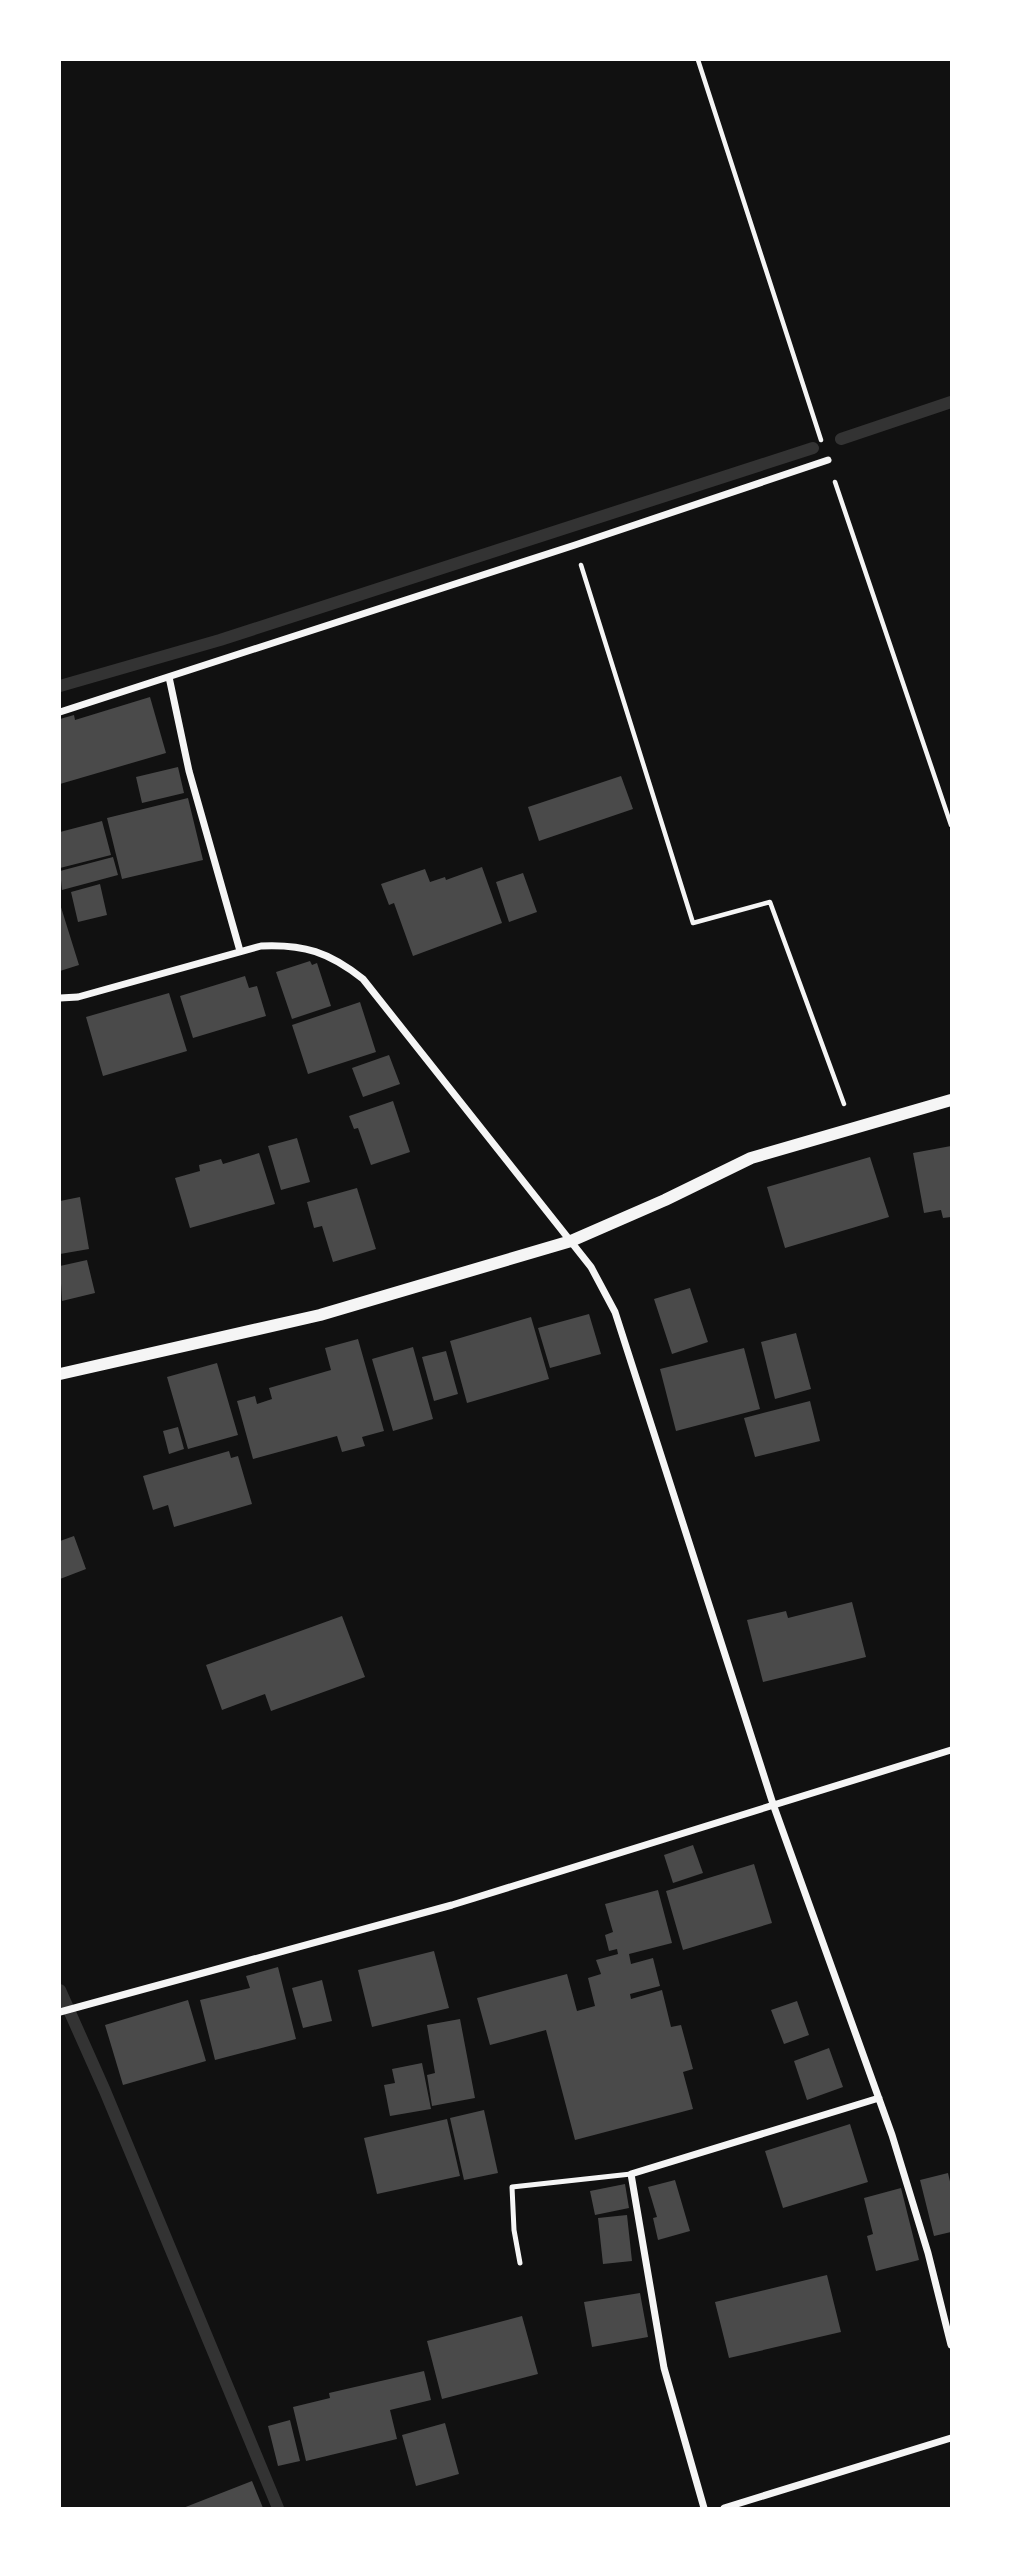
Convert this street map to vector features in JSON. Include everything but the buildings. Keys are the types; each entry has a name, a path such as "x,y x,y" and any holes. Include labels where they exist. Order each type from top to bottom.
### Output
{"street":[{"path":"60,712 828,460"},
{"path":"169,677 189,771 240,951"},
{"path":"60,998 78,997 261,946 305,947 327,954 363,979 591,1267 615,1312 773,1804 879,2098 928,2253 951,2345"},
{"path":"60,1374 320,1315 571,1241 665,1200 751,1158 951,1100"},
{"path":"60,2012 452,1905 951,1750"},
{"path":"704,2508 664,2368 631,2174 879,2098"},
{"path":"724,2508 951,2438"}],"lane":[{"path":"520,2263 514,2230 512,2187 631,2174"}],"path":[{"path":"575,545 693,923 770,902 853,1128"}],"waterway":[{"path":"841,439 951,402"},
{"path":"60,686 220,640 813,448"},
{"path":"60,1990 105,2091 278,2508"}]}
